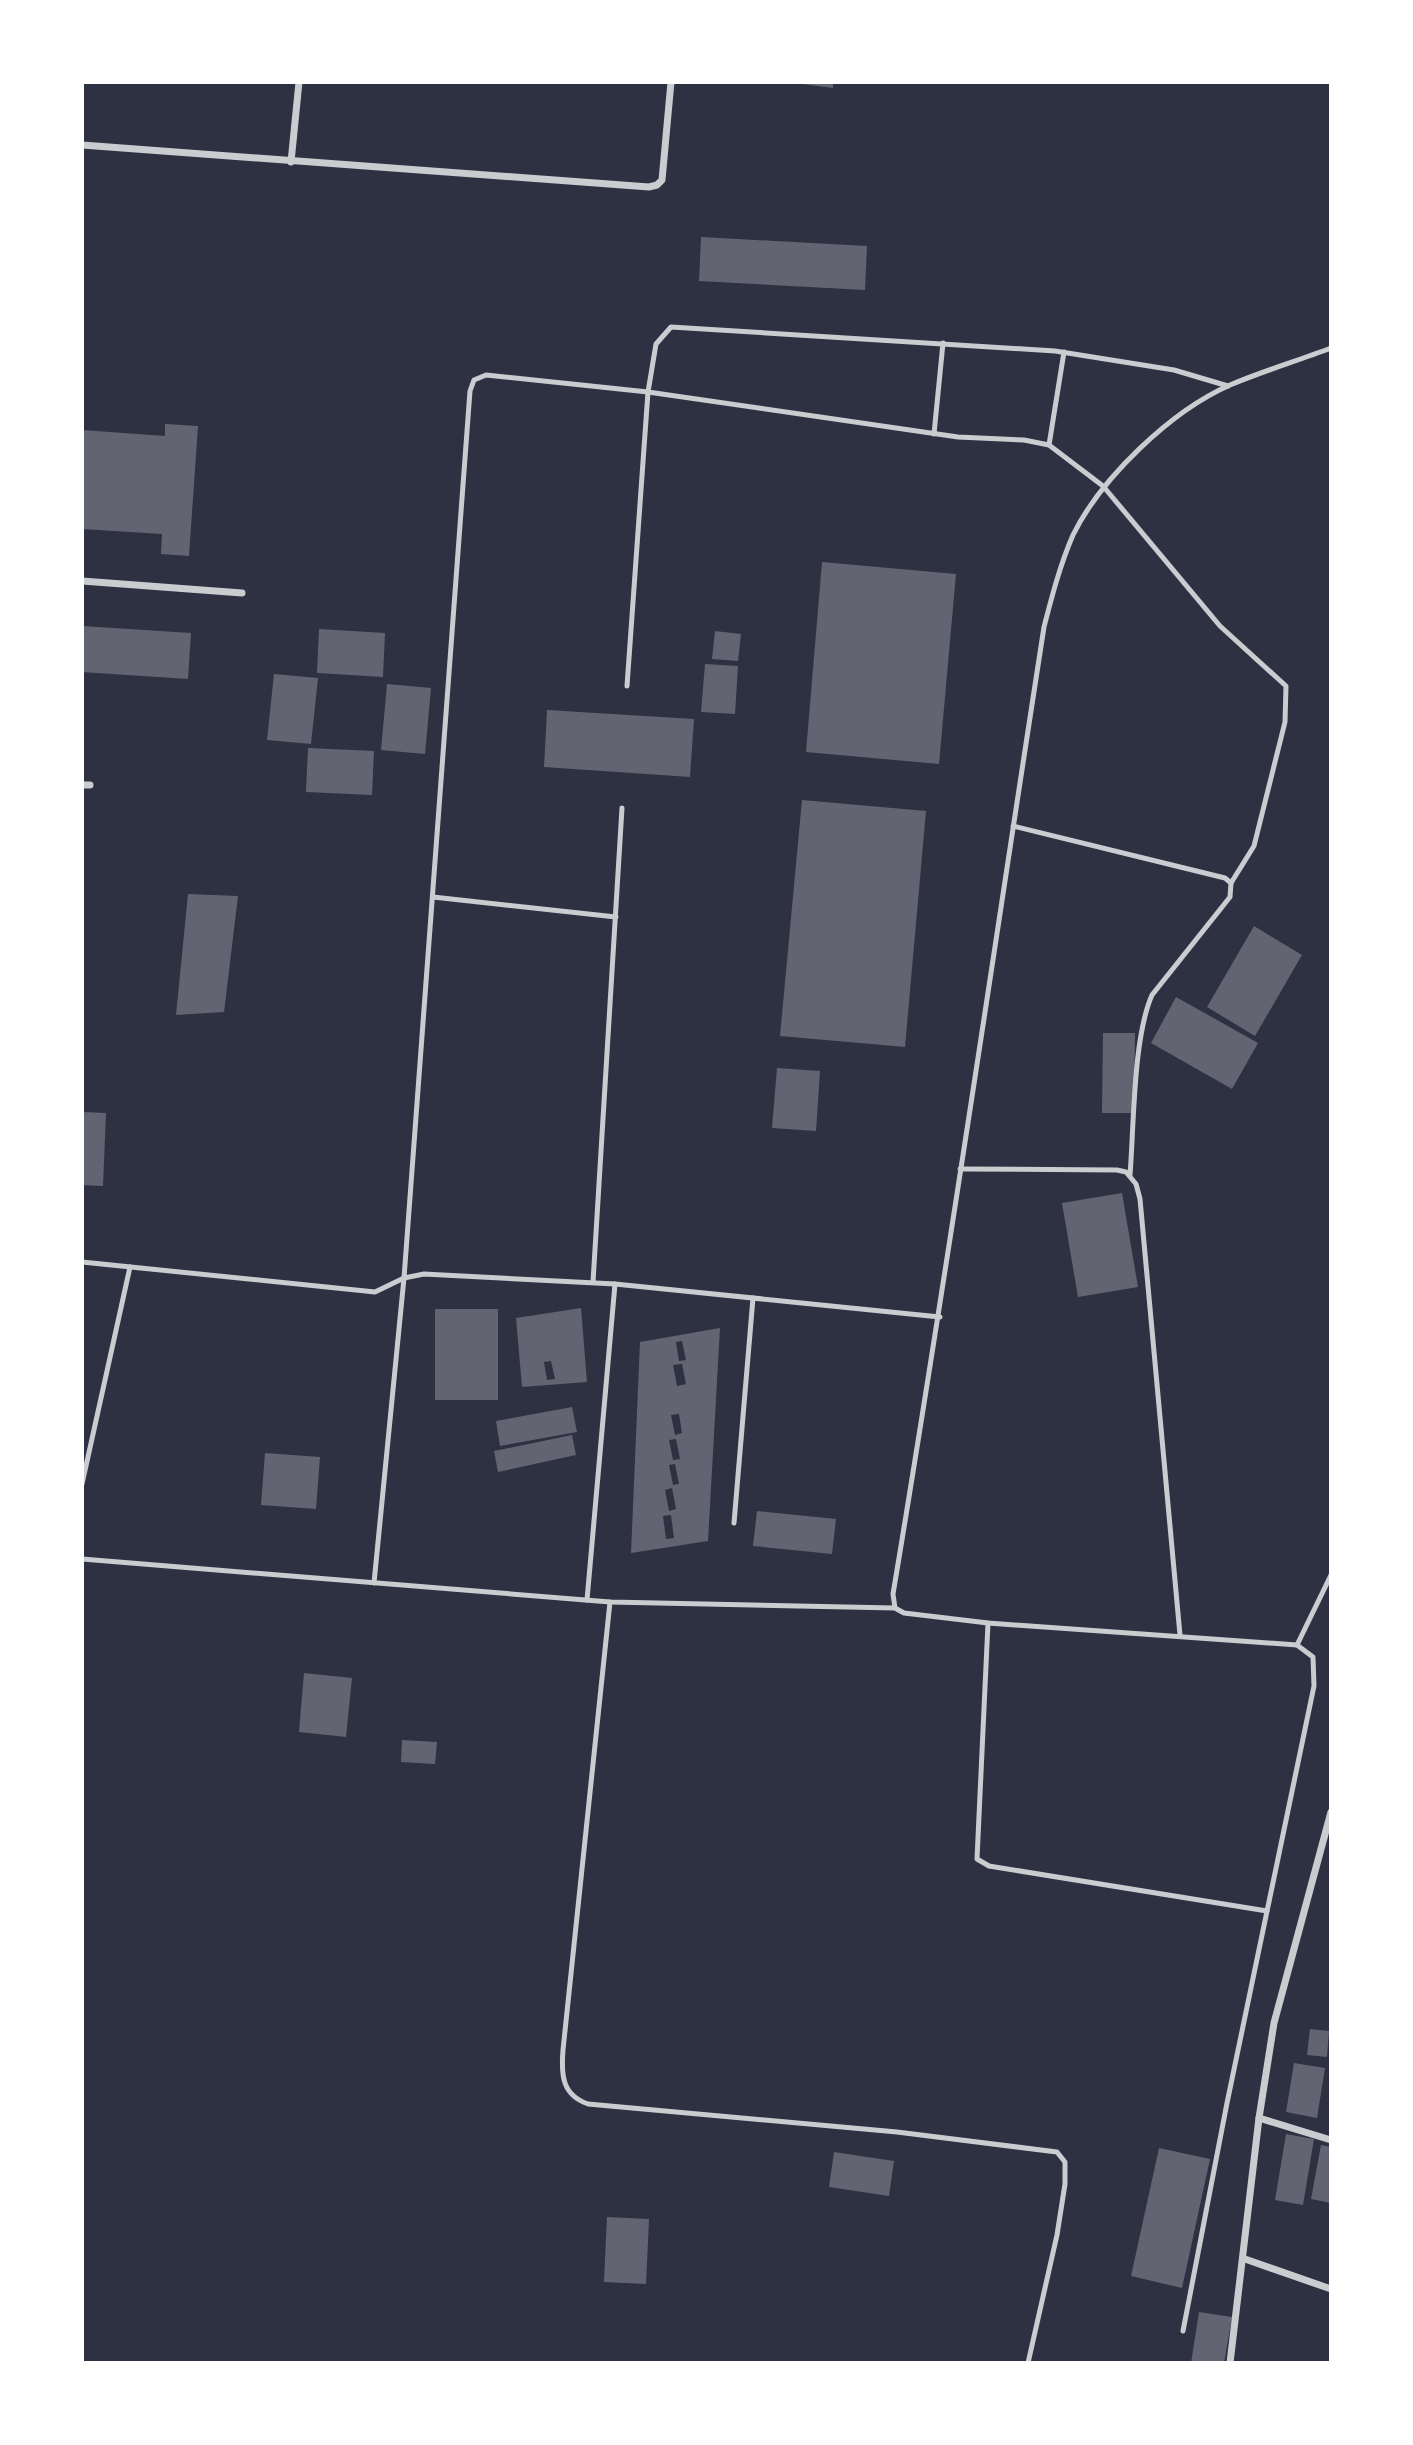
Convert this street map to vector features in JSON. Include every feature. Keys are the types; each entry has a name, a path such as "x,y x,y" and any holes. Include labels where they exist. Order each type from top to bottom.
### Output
{"street":[{"path":"291,162 299,82"},
{"path":"82,145 291,162 657,185 662,180 671,82"},
{"path":"82,582 242,593"},
{"path":"1230,2363 1245,2259 1259,2118 1275,2023 1331,1812"},
{"path":"1259,2118 1331,2140"},
{"path":"1245,2259 1331,2289"}],"lane":[{"path":"627,686 648,393 656,344 665,330 676,326 1063,352 1174,370 1228,386"},
{"path":"934,434 943,343"},
{"path":"895,1608 893,1594 940,1317 960,1169 1044,627 1055,582 1074,534 1104,486 1158,433 1199,402 1228,386 1331,348"},
{"path":"1049,445 1063,352"},
{"path":"374,1583 404,1278 470,391 474,380 486,375 648,393 934,434 1024,440 1049,445 1104,486 1220,626 1286,686 1285,722 1255,846 1231,883 1230,897 1152,995 1142,1032 1130,1175 1140,1199 1180,1635"},
{"path":"593,1282 622,808"},
{"path":"1013,826 1225,878 1231,883"},
{"path":"433,897 616,917"},
{"path":"960,1169 1118,1170 1130,1175"},
{"path":"82,1262 375,1292 404,1278 424,1274 473,1274 615,1284 940,1317"},
{"path":"82,1484 130,1267"},
{"path":"587,1600 615,1284"},
{"path":"734,1523 753,1298"},
{"path":"82,1559 610,1602 895,1608 904,1613 988,1623 1297,1645 1313,1657 1314,1686 1183,2331"},
{"path":"1297,1645 1331,1575"},
{"path":"610,1602 562,2050 567,2092 574,2099 587,2104 897,2132 1057,2152 1065,2162 1065,2184 1057,2235 1028,2363"},
{"path":"988,1623 977,1859 989,1866 1267,1911"}],"building":[{"path":"787,82 833,82 833,88"},
{"path":"701,237 867,246 865,290 699,281"},
{"path":"165,424 198,426 189,556 161,554 162,534 82,529 82,430 165,436"},
{"path":"822,562 956,574 939,764 806,752"},
{"path":"82,626 191,633 188,679 82,672"},
{"path":"319,629 385,633 383,677 317,673"},
{"path":"715,631 741,634 738,661 712,659"},
{"path":"705,664 738,666 735,714 701,712"},
{"path":"274,674 318,678 311,744 267,740"},
{"path":"387,684 431,688 425,754 381,750"},
{"path":"547,710 694,719 690,777 544,767"},
{"path":"308,748 374,751 372,795 306,792"},
{"path":"802,800 926,811 905,1047 780,1036"},
{"path":"188,894 238,896 224,1012 176,1015"},
{"path":"1254,926 1302,955 1255,1036 1207,1007"},
{"path":"1176,997 1258,1043 1232,1089 1151,1043"},
{"path":"1103,1033 1135,1033 1134,1113 1102,1113"},
{"path":"777,1068 820,1071 816,1131 772,1128"},
{"path":"82,1112 106,1113 103,1186 82,1185"},
{"path":"1122,1193 1138,1287 1078,1297 1062,1203"},
{"path":"581,1308 587,1382 522,1387 516,1318","holes":["551,1361 555,1379 547,1380 544,1362"]},
{"path":"435,1309 498,1309 498,1400 435,1400"},
{"path":"720,1328 708,1541 631,1553 640,1342","holes":["682,1341 686,1360 679,1361 676,1342","682,1364 686,1384 677,1386 673,1365","679,1414 682,1433 675,1435 671,1415","676,1439 680,1459 673,1460 669,1440","675,1464 679,1484 673,1485 669,1465","672,1488 676,1509 669,1511 665,1490","671,1515 674,1538 666,1539 663,1516"]},
{"path":"572,1407 577,1432 500,1446 496,1421"},
{"path":"572,1435 576,1455 498,1472 494,1451"},
{"path":"265,1453 320,1457 316,1509 261,1505"},
{"path":"757,1511 836,1519 832,1554 753,1546"},
{"path":"304,1673 352,1678 346,1737 299,1732"},
{"path":"402,1740 437,1742 435,1764 401,1762"},
{"path":"1310,2029 1329,2031 1327,2057 1307,2055"},
{"path":"1294,2063 1325,2068 1317,2118 1286,2112"},
{"path":"1286,2134 1314,2139 1303,2205 1275,2200"},
{"path":"1321,2145 1331,2147 1331,2203 1311,2199"},
{"path":"1159,2148 1210,2159 1182,2288 1131,2276"},
{"path":"834,2152 894,2161 889,2196 829,2187"},
{"path":"607,2217 649,2219 646,2284 604,2282"},
{"path":"1199,2312 1232,2317 1224,2363 1191,2363"}]}
